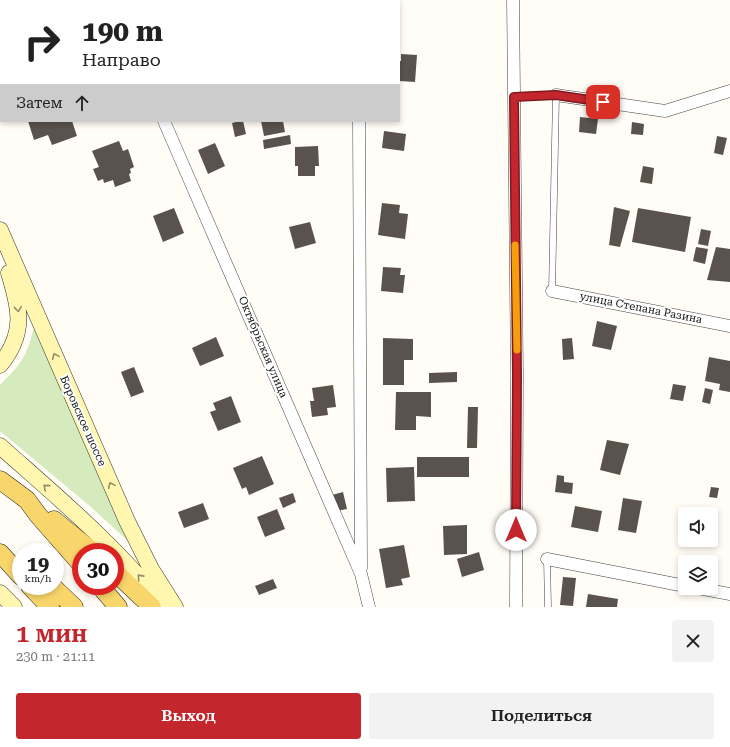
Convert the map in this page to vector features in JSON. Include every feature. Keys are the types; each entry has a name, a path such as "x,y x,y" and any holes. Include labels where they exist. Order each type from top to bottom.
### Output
{"main road":[{"name":"Боровское шоссе","path":"0,230 127,521 151,569 175,607"},
{"path":"0,245 18,303 19,316 18,329 11,349 0,365"},
{"path":"0,446 81,517 116,551 165,607"},
{"path":"0,480 48,514 82,543"},
{"path":"27,500 72,554"},
{"path":"0,541 12,551"},
{"path":"0,553 12,566"},
{"path":"124,581 152,607"},
{"path":"0,593 14,607"},
{"path":"39,595 50,607"},
{"path":"61,595 74,607"},
{"path":"108,595 118,607"}],"street":[{"path":"513,0 517,376 516,607"},
{"path":"556,95 665,111 730,91"},
{"name":"Октябрьская улица","path":"164,122 361,574 369,607"},
{"name":"Октябрьская улица","path":"359,122 361,574"},
{"name":"улица Степана Разина","path":"552,291 730,326"},
{"path":"547,559 678,585"},
{"path":"718,592 730,594"}],"lane":[{"path":"514,97 556,95 552,291"},
{"path":"547,559 548,607"}],"green space":[{"path":"34,326 127,540 91,507 0,431 0,385 23,358"}],"building":[{"path":"401,54 417,55 415,82 400,81"},
{"path":"580,117 598,119 596,134 579,132"},
{"path":"28,122 72,122 77,136 52,145 48,135 34,140"},
{"path":"243,122 246,134 235,137 232,123"},
{"path":"261,122 283,122 285,132 264,136"},
{"path":"632,122 644,124 643,135 631,134"},
{"path":"384,131 406,134 404,151 382,148"},
{"path":"290,135 291,144 264,149 263,140"},
{"path":"717,136 727,138 723,155 714,153"},
{"path":"119,141 123,151 128,149 134,167 130,169 131,173 129,174 131,181 115,187 113,180 104,183 103,179 98,181 93,169 99,167 92,151"},
{"path":"215,143 225,166 208,174 198,150"},
{"path":"318,146 319,166 315,166 315,176 298,176 298,166 295,166 295,147"},
{"path":"643,166 654,168 652,184 640,182"},
{"path":"382,203 400,205 399,213 408,214 405,239 378,235"},
{"path":"614,207 630,211 620,247 609,245"},
{"path":"174,208 184,233 163,242 153,216"},
{"path":"638,208 691,217 685,252 632,242"},
{"path":"310,222 316,243 295,249 289,227"},
{"path":"701,229 711,231 708,246 698,244"},
{"path":"696,247 708,249 705,264 693,261"},
{"path":"716,247 730,249 730,282 707,280"},
{"path":"383,267 401,268 400,275 405,275 403,293 381,291"},
{"path":"597,321 617,326 611,350 592,346"},
{"path":"216,337 224,356 200,366 192,348"},
{"path":"383,338 413,339 413,360 404,360 404,385 383,385"},
{"path":"572,338 574,359 563,360 562,339"},
{"path":"709,357 730,361 730,392 719,390 720,384 705,381"},
{"path":"134,367 144,392 131,397 121,372"},
{"path":"457,372 457,382 429,383 429,373"},
{"path":"673,384 686,386 683,401 670,399"},
{"path":"333,385 336,407 327,408 328,415 312,417 310,401 314,401 312,388"},
{"path":"705,388 713,390 710,404 702,402"},
{"path":"396,392 431,392 431,417 416,416 416,430 395,430"},
{"path":"231,396 241,422 218,431 210,412 216,410 213,403"},
{"path":"468,407 478,407 477,448 467,448"},
{"path":"607,440 629,444 620,475 600,470"},
{"path":"262,456 274,484 249,495 246,487 242,489 233,468"},
{"path":"417,457 469,457 469,477 417,477"},
{"path":"414,467 415,501 387,502 386,468"},
{"path":"557,475 564,476 564,482 573,483 572,494 555,492"},
{"path":"711,487 719,488 717,498 709,497"},
{"path":"343,492 347,509 336,511 332,495"},
{"path":"293,493 296,502 283,508 279,498"},
{"path":"623,498 642,501 636,533 618,530"},
{"path":"203,503 209,519 184,528 178,512"},
{"path":"575,506 602,511 598,532 571,527"},
{"path":"277,509 285,529 265,537 257,517"},
{"path":"467,525 467,554 444,555 443,526"},
{"path":"404,545 410,577 401,579 403,585 386,588 379,549"},
{"path":"479,552 484,570 462,577 457,559"},
{"path":"563,577 576,578 573,606 560,605"},
{"path":"273,579 277,588 259,595 255,586"},
{"path":"588,594 618,599 617,607 586,607"}],"slow traffic":[{"path":"515,245 517,350"}],"route":[{"path":"516,530 517,376 514,97 556,95 603,102"}]}
